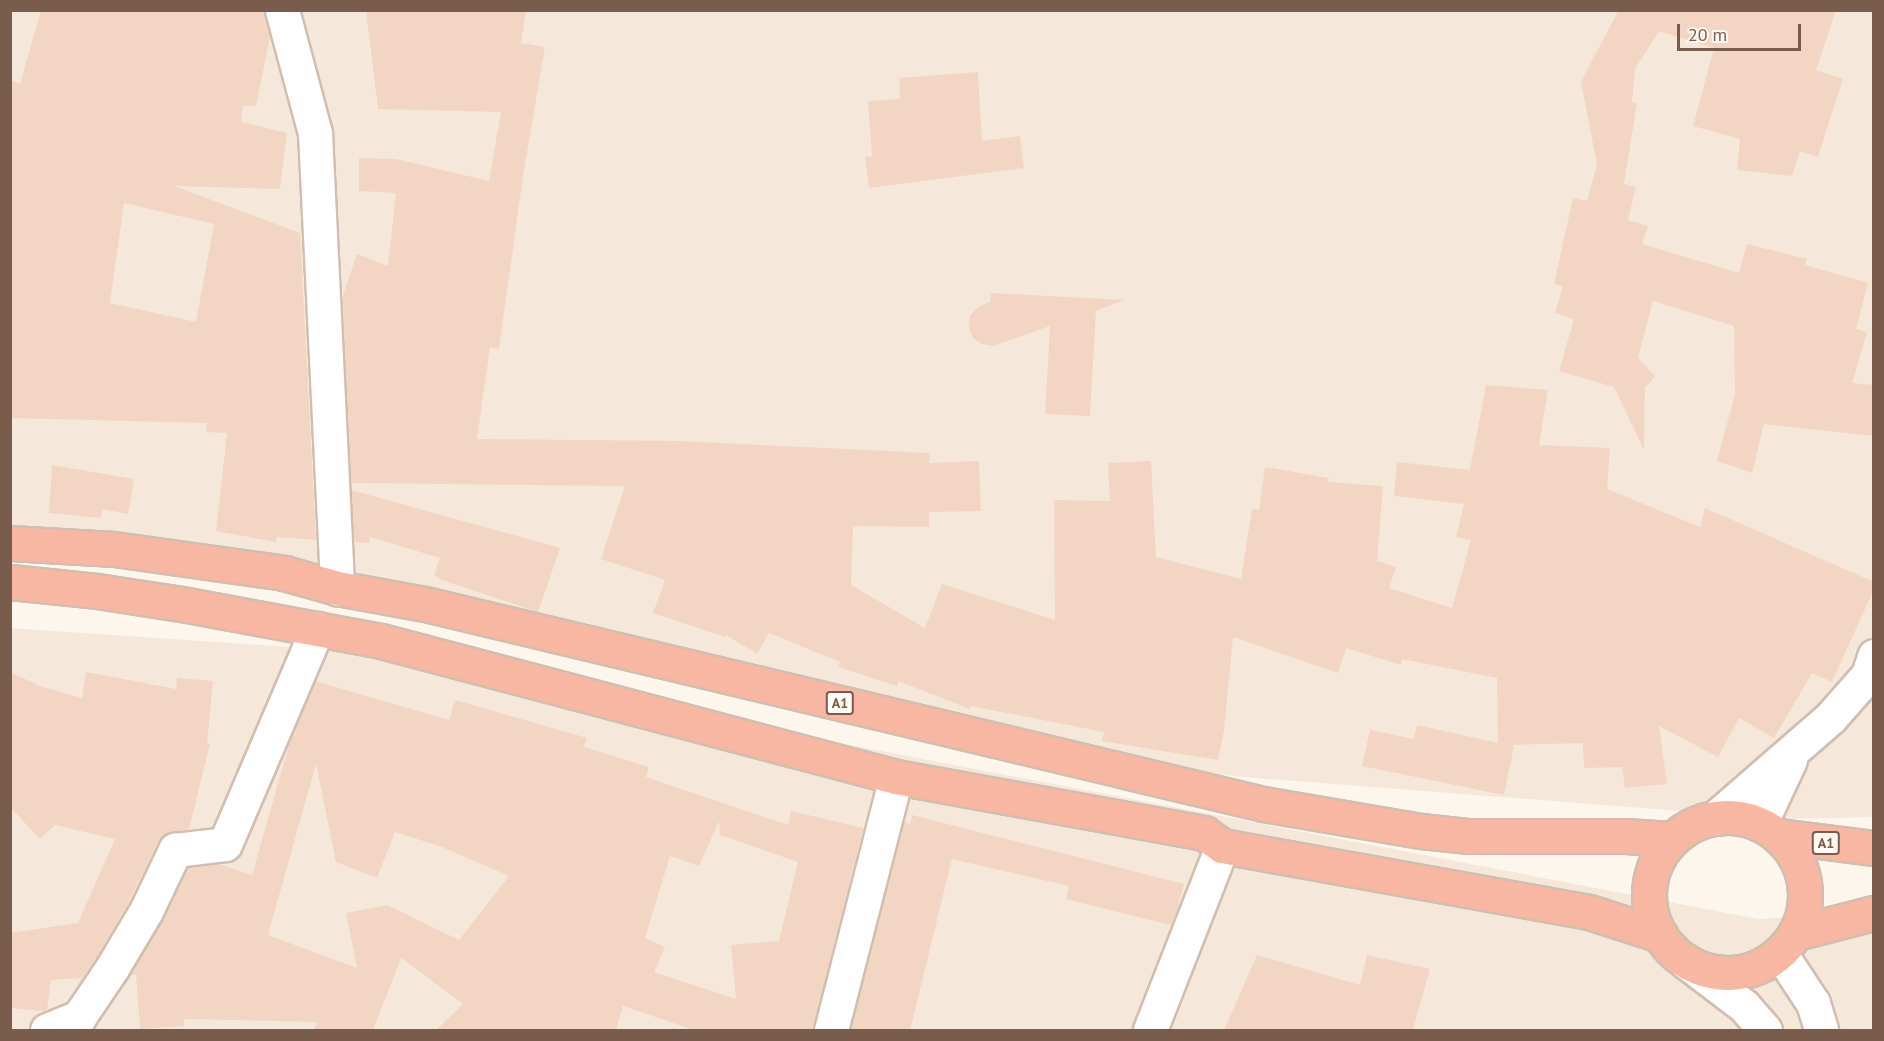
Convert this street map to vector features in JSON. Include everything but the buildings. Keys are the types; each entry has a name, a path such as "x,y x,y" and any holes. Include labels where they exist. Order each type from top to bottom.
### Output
{"highway":[{"name":"A1","path":"10,543 114,549 284,573 337,588 425,604 1263,804 1421,831 1467,836 1625,836 1672,839"},
{"path":"10,582 97,591 381,641 896,777 1204,833 1222,846 1589,912 1660,935"},
{"path":"1788,943 1805,908 1804,881 1796,857 1769,830 1739,818 1715,818 1691,826 1672,839 1656,861 1650,885 1651,911 1660,935 1685,961 1708,971 1733,973 1758,967 1788,943 1874,913"},
{"name":"A1","path":"1769,830 1874,848"}],"street":[{"path":"282,10 315,133 337,588"},
{"path":"47,1030 79,1017 146,911 175,850 225,844 317,629"},
{"path":"1715,818 1831,717 1868,675 1874,656"},
{"path":"1769,830 1795,750"},
{"path":"831,1030 896,777"},
{"path":"1150,1030 1222,846"},
{"path":"1788,943 1813,1003 1821,1030"},
{"path":"1685,961 1744,1006 1765,1030"}],"shaded area":[{"path":"10,11 1873,11 1873,817 1782,819 1232,776 1081,754 394,583 11,553"},
{"path":"10,628 365,652 1758,919 1873,912 1873,1030 11,1030"}]}
